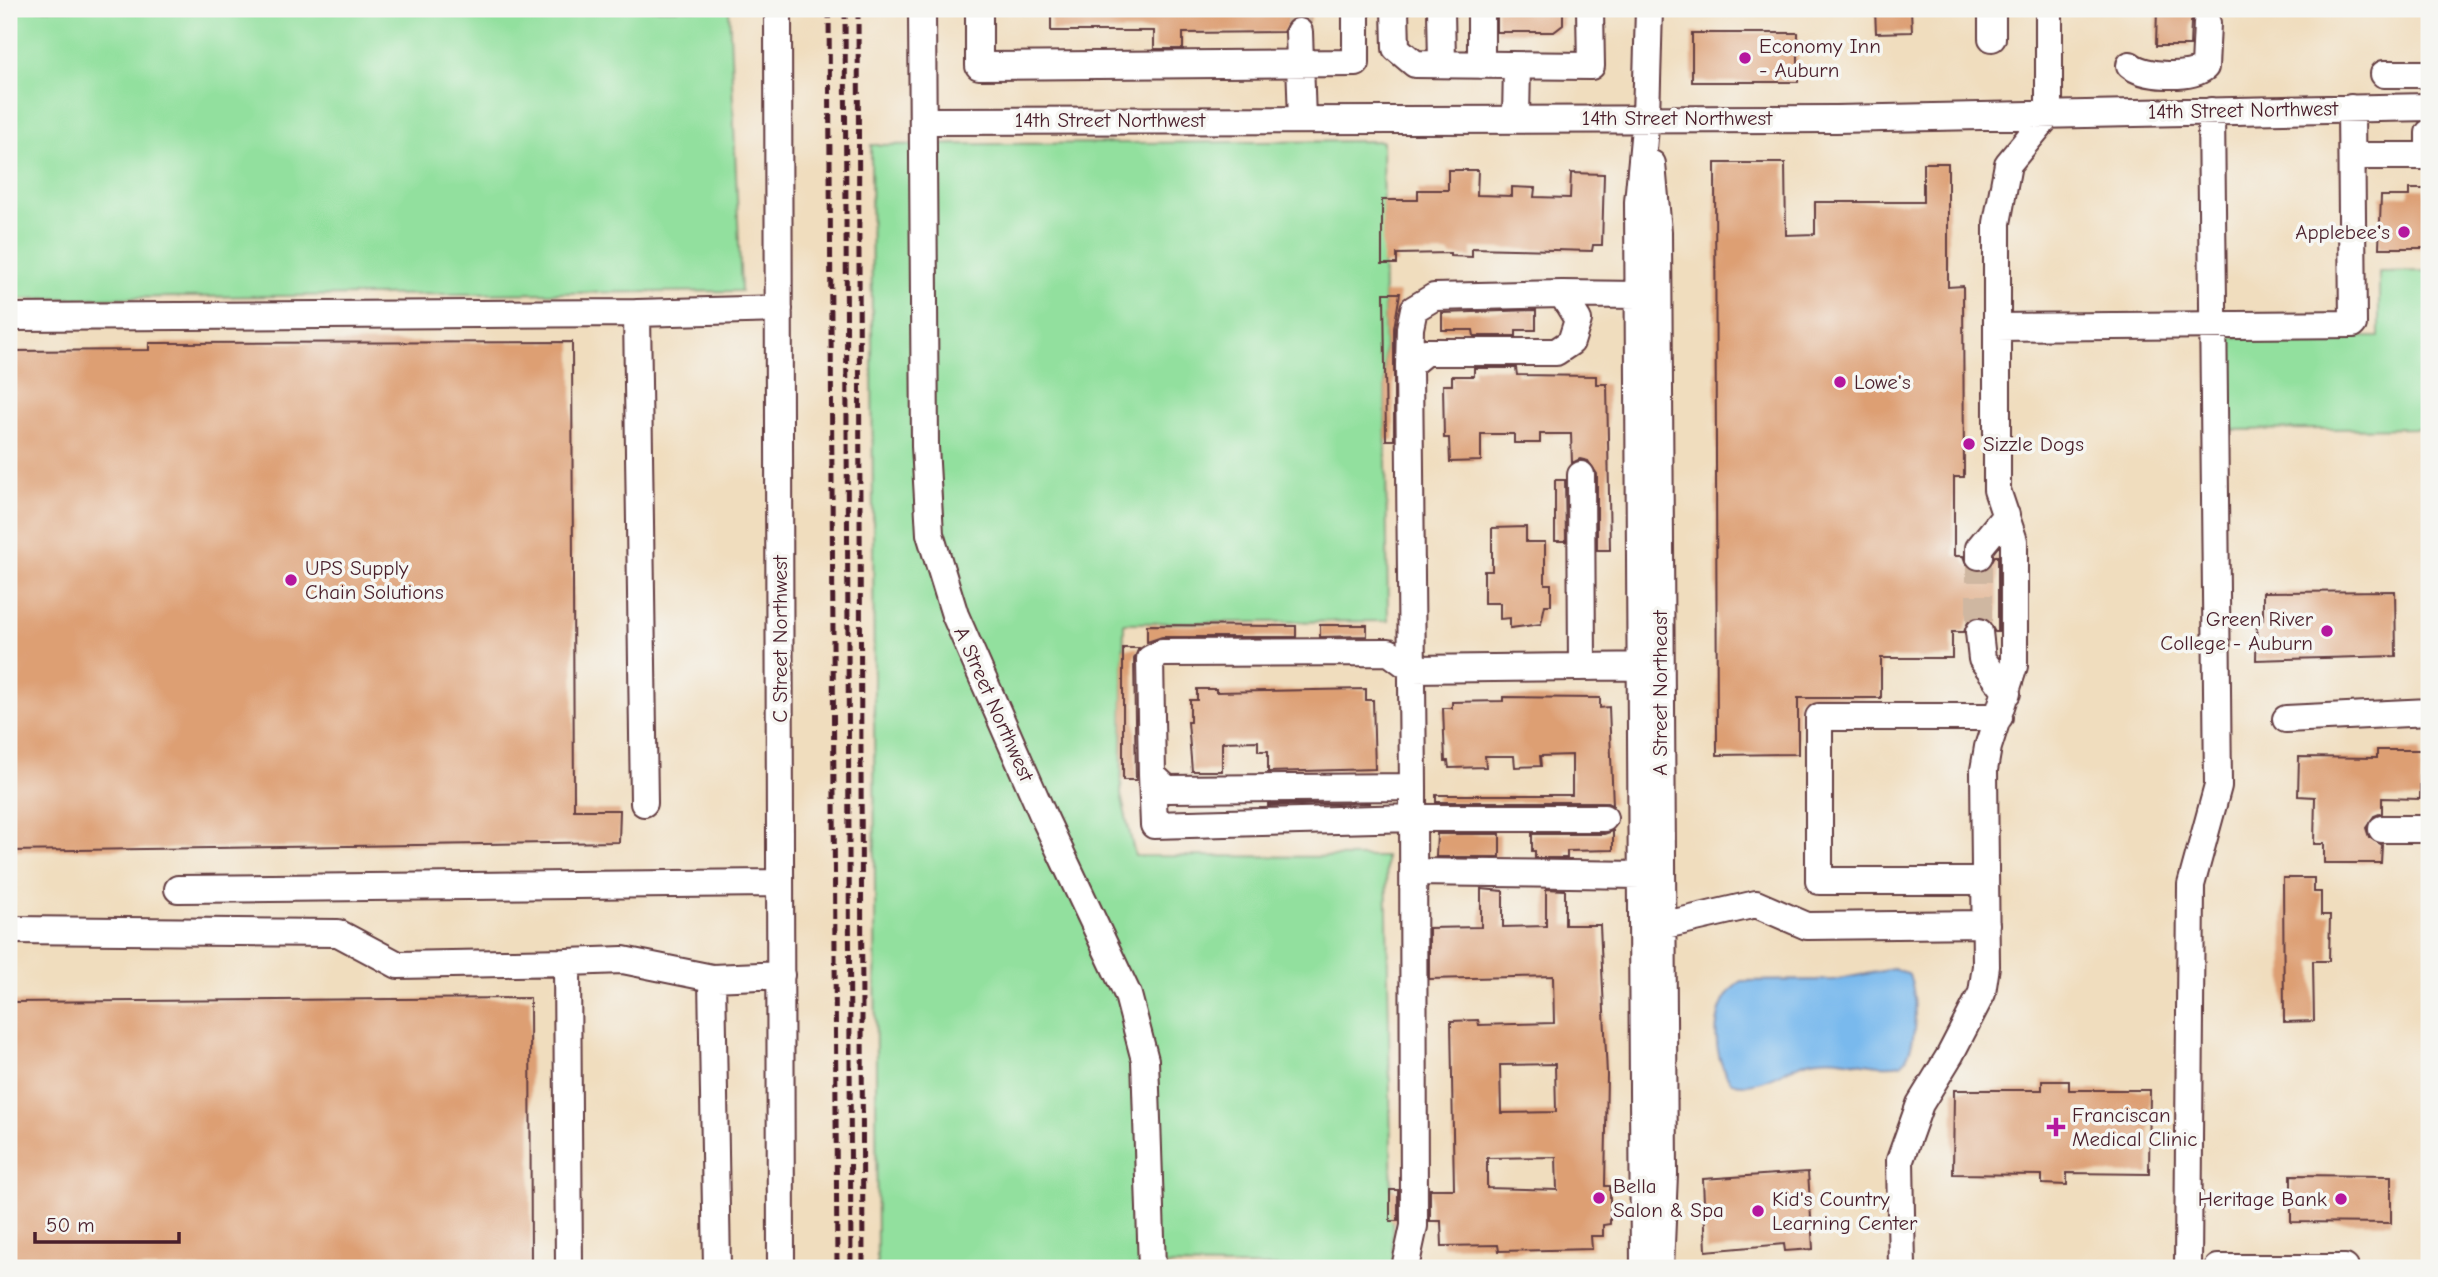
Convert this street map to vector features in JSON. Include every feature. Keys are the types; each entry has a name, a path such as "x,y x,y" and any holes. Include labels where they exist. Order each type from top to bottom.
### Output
{"street":[{"name":"C Street Northwest","path":"778,9 781,1268"},
{"name":"A Street Northwest","path":"922,9 925,446 930,534 966,640 1042,813 1128,995 1144,1060 1152,1268"},
{"path":"979,9 979,66 1356,63 1356,9"},
{"path":"1395,9 1396,48 1415,64 1591,66 1590,9"},
{"path":"1441,9 1442,64"},
{"path":"1481,9 1481,65"},
{"name":"A Street Northeast","path":"1649,9 1646,117 1638,202 1638,295 1650,666 1641,875 1651,926 1664,1174 1660,1268"},
{"path":"1992,9 1992,38"},
{"path":"1902,1268 1900,1160 1920,1104 1951,1055 1982,993 1986,965 1984,770 1988,747 2014,673 2015,620 2014,541 1997,490 1997,223 2008,164 2049,114 2049,9"},
{"path":"2130,65 2141,74 2197,74 2205,67 2207,23"},
{"path":"1299,32 1302,120"},
{"path":"1516,118 1517,66"},
{"path":"2384,74 2429,74"},
{"name":"14th Street Northwest","path":"924,121 1646,117 1836,119 2429,107"},
{"path":"1997,327 2353,324 2351,108"},
{"path":"2188,1268 2191,885 2218,786 2211,111"},
{"name":"A Street Northeast","path":"1644,1268 1651,926 1650,666 1657,204 1646,117"},
{"path":"2352,156 2429,156 2429,135"},
{"path":"1409,365 1425,352 1556,352 1571,342 1578,320 1562,294"},
{"path":"1405,1268 1414,1226 1409,365 1410,328 1414,309 1434,298 1562,294 1638,295"},
{"path":"9,317 637,313 779,309"},
{"path":"637,313 644,803"},
{"path":"1581,475 1582,667"},
{"path":"1979,556 1979,548 2006,515"},
{"path":"1979,632 1982,659 2003,705"},
{"path":"1604,818 1413,818 1154,825 1150,659 1161,653 1389,652 1412,669 1650,666"},
{"path":"1985,881 1819,881 1819,717 2003,705"},
{"path":"2286,719 2429,712"},
{"path":"1152,775 1167,789 1413,787"},
{"path":"2382,829 2429,829"},
{"path":"1413,872 1641,875"},
{"path":"178,889 780,883"},
{"path":"1651,926 1756,904 1807,926 1986,924"},
{"path":"9,930 338,933 398,965 623,960 712,978 780,975"},
{"path":"567,962 569,1268"},
{"path":"712,978 717,1268"},
{"path":"2218,1268 2345,1268"}],"green space":[{"path":"9,9 729,9 741,291 9,299"},
{"path":"1382,141 1388,621 1124,623 1121,795 1135,856 1386,857 1393,1268 1153,1265 1152,1268 877,1268 871,145"},
{"path":"2429,271 2429,428 2224,430 2223,337 2379,337 2379,272"}],"water":[{"path":"1893,969 1908,973 1914,993 1915,1021 1911,1048 1901,1064 1878,1065 1819,1059 1751,1084 1731,1082 1719,1057 1717,1028 1724,1001 1731,990 1742,981 1833,980"}],"building":[{"path":"1051,9 1311,9 1311,22 1299,16 1291,18 1283,32 1183,33 1183,49 1154,49 1154,31 1051,31"},
{"path":"1497,9 1563,9 1563,25 1554,32 1497,32"},
{"path":"1875,9 1911,9 1912,32 1876,33"},
{"path":"2157,9 2198,9 2191,22 2190,46 2156,46"},
{"name":"Economy Inn - Auburn","path":"1692,33 1798,33 1798,82 1692,82"},
{"name":"Lowe's","path":"1715,163 1785,163 1786,235 1815,234 1815,202 1923,202 1923,163 1948,163 1948,287 1963,286 1964,477 1954,477 1954,556 1963,556 1966,564 1978,572 1987,569 1995,556 1998,556 1998,632 1995,632 1986,618 1977,617 1969,620 1964,632 1952,632 1952,658 1881,658 1881,698 1798,698 1798,754 1717,755"},
{"path":"1448,170 1478,170 1477,195 1512,196 1512,187 1535,188 1534,197 1570,198 1571,173 1604,174 1602,245 1593,245 1592,251 1472,248 1472,257 1450,256 1450,253 1397,254 1397,264 1382,264 1382,200 1418,200 1418,190 1448,190"},
{"name":"Applebee's","path":"2409,189 2425,189 2425,194 2429,194 2429,248 2379,248 2381,196 2409,196"},
{"path":"1384,293 1400,293 1394,328 1394,440 1386,440"},
{"path":"1536,310 1536,330 1516,330 1516,336 1474,336 1473,330 1442,330 1442,313"},
{"name":"UPS Supply Chain Solutions","path":"572,342 574,810 620,810 619,842 9,851 9,351 149,350 149,343"},
{"path":"1474,368 1516,368 1517,375 1596,376 1596,384 1607,384 1610,550 1597,550 1597,474 1588,461 1580,459 1572,463 1571,434 1540,434 1540,443 1514,443 1514,434 1481,434 1481,461 1450,462 1449,438 1444,438 1443,385 1452,385 1452,376 1474,376"},
{"path":"1555,480 1565,480 1566,541 1555,541"},
{"path":"1526,527 1526,542 1545,542 1545,584 1551,584 1551,605 1545,605 1541,624 1510,628 1510,618 1500,619 1500,603 1484,603 1484,571 1492,571 1492,528"},
{"name":"Green River College - Auburn","path":"2395,591 2396,656 2256,660 2257,620 2263,620 2263,592"},
{"path":"1147,625 1296,626 1296,637 1162,637 1147,642"},
{"path":"1320,625 1367,625 1367,636 1320,637"},
{"path":"1123,648 1139,648 1134,659 1136,780 1123,780"},
{"path":"1197,689 1216,689 1216,692 1366,689 1366,700 1373,700 1375,769 1268,772 1268,751 1258,751 1258,741 1222,742 1222,771 1192,771 1188,722 1190,700 1197,700"},
{"path":"1503,697 1600,698 1600,708 1609,707 1613,805 1604,802 1436,802 1436,795 1572,795 1572,755 1540,756 1541,766 1515,767 1514,756 1485,756 1486,767 1449,768 1448,761 1445,761 1443,708 1452,708 1452,702 1503,701"},
{"path":"2377,750 2421,750 2420,799 2382,798 2382,813 2374,816 2366,828 2369,837 2382,845 2381,863 2324,863 2324,844 2314,844 2315,797 2298,796 2299,757 2377,758"},
{"path":"1371,803 1268,806 1268,804"},
{"path":"1613,831 1613,850 1567,851 1567,858 1535,858 1535,851 1532,851 1532,834 1604,834"},
{"path":"1437,834 1500,834 1500,857 1436,857"},
{"path":"2283,878 2314,878 2314,892 2321,892 2321,915 2330,915 2329,961 2313,961 2314,1021 2284,1022"},
{"path":"1481,889 1503,891 1503,927 1546,926 1546,889 1565,890 1565,925 1600,925 1607,1075 1605,1186 1610,1186 1610,1224 1603,1225 1603,1236 1591,1236 1592,1249 1499,1251 1498,1245 1442,1246 1441,1221 1430,1221 1430,1189 1454,1189 1451,1021 1478,1020 1479,1025 1554,1023 1553,976 1429,979 1429,928 1481,927","holes":["1555,1064 1556,1112 1501,1113 1500,1065","1556,1157 1557,1190 1487,1188 1487,1158"]},
{"path":"530,998 531,1268 9,1268 9,1002"},
{"path":"2042,1081 2069,1081 2069,1090 2150,1090 2149,1174 2067,1173 2067,1185 2042,1184 2042,1175 1953,1174 1954,1090 2042,1090"},
{"name":"Kid's Country Learning Center","path":"1808,1172 1813,1249 1785,1251 1784,1244 1706,1251 1703,1179"},
{"name":"Heritage Bank","path":"2291,1175 2391,1176 2391,1223 2291,1222"},
{"path":"1390,1190 1398,1190 1398,1221 1390,1221"}],"tunnel":[{"path":"1299,9 1299,32"},
{"path":"1979,556 1979,632"}],"railway":[{"path":"829,9 837,1268"},
{"path":"845,9 851,1268"},
{"path":"858,9 863,1268"}],"place":[{"name":"Economy Inn - Auburn","path":"1745,58"},
{"name":"Applebee's","path":"2404,232"},
{"name":"Lowe's","path":"1840,382"},
{"name":"Sizzle Dogs","path":"1969,444"},
{"name":"UPS Supply Chain Solutions","path":"291,580"},
{"name":"Green River College - Auburn","path":"2327,631"},
{"name":"Franciscan Medical Clinic","path":"2056,1127"},
{"name":"Bella Salon & Spa","path":"1599,1198"},
{"name":"Heritage Bank","path":"2341,1199"},
{"name":"Kid's Country Learning Center","path":"1758,1211"}]}
